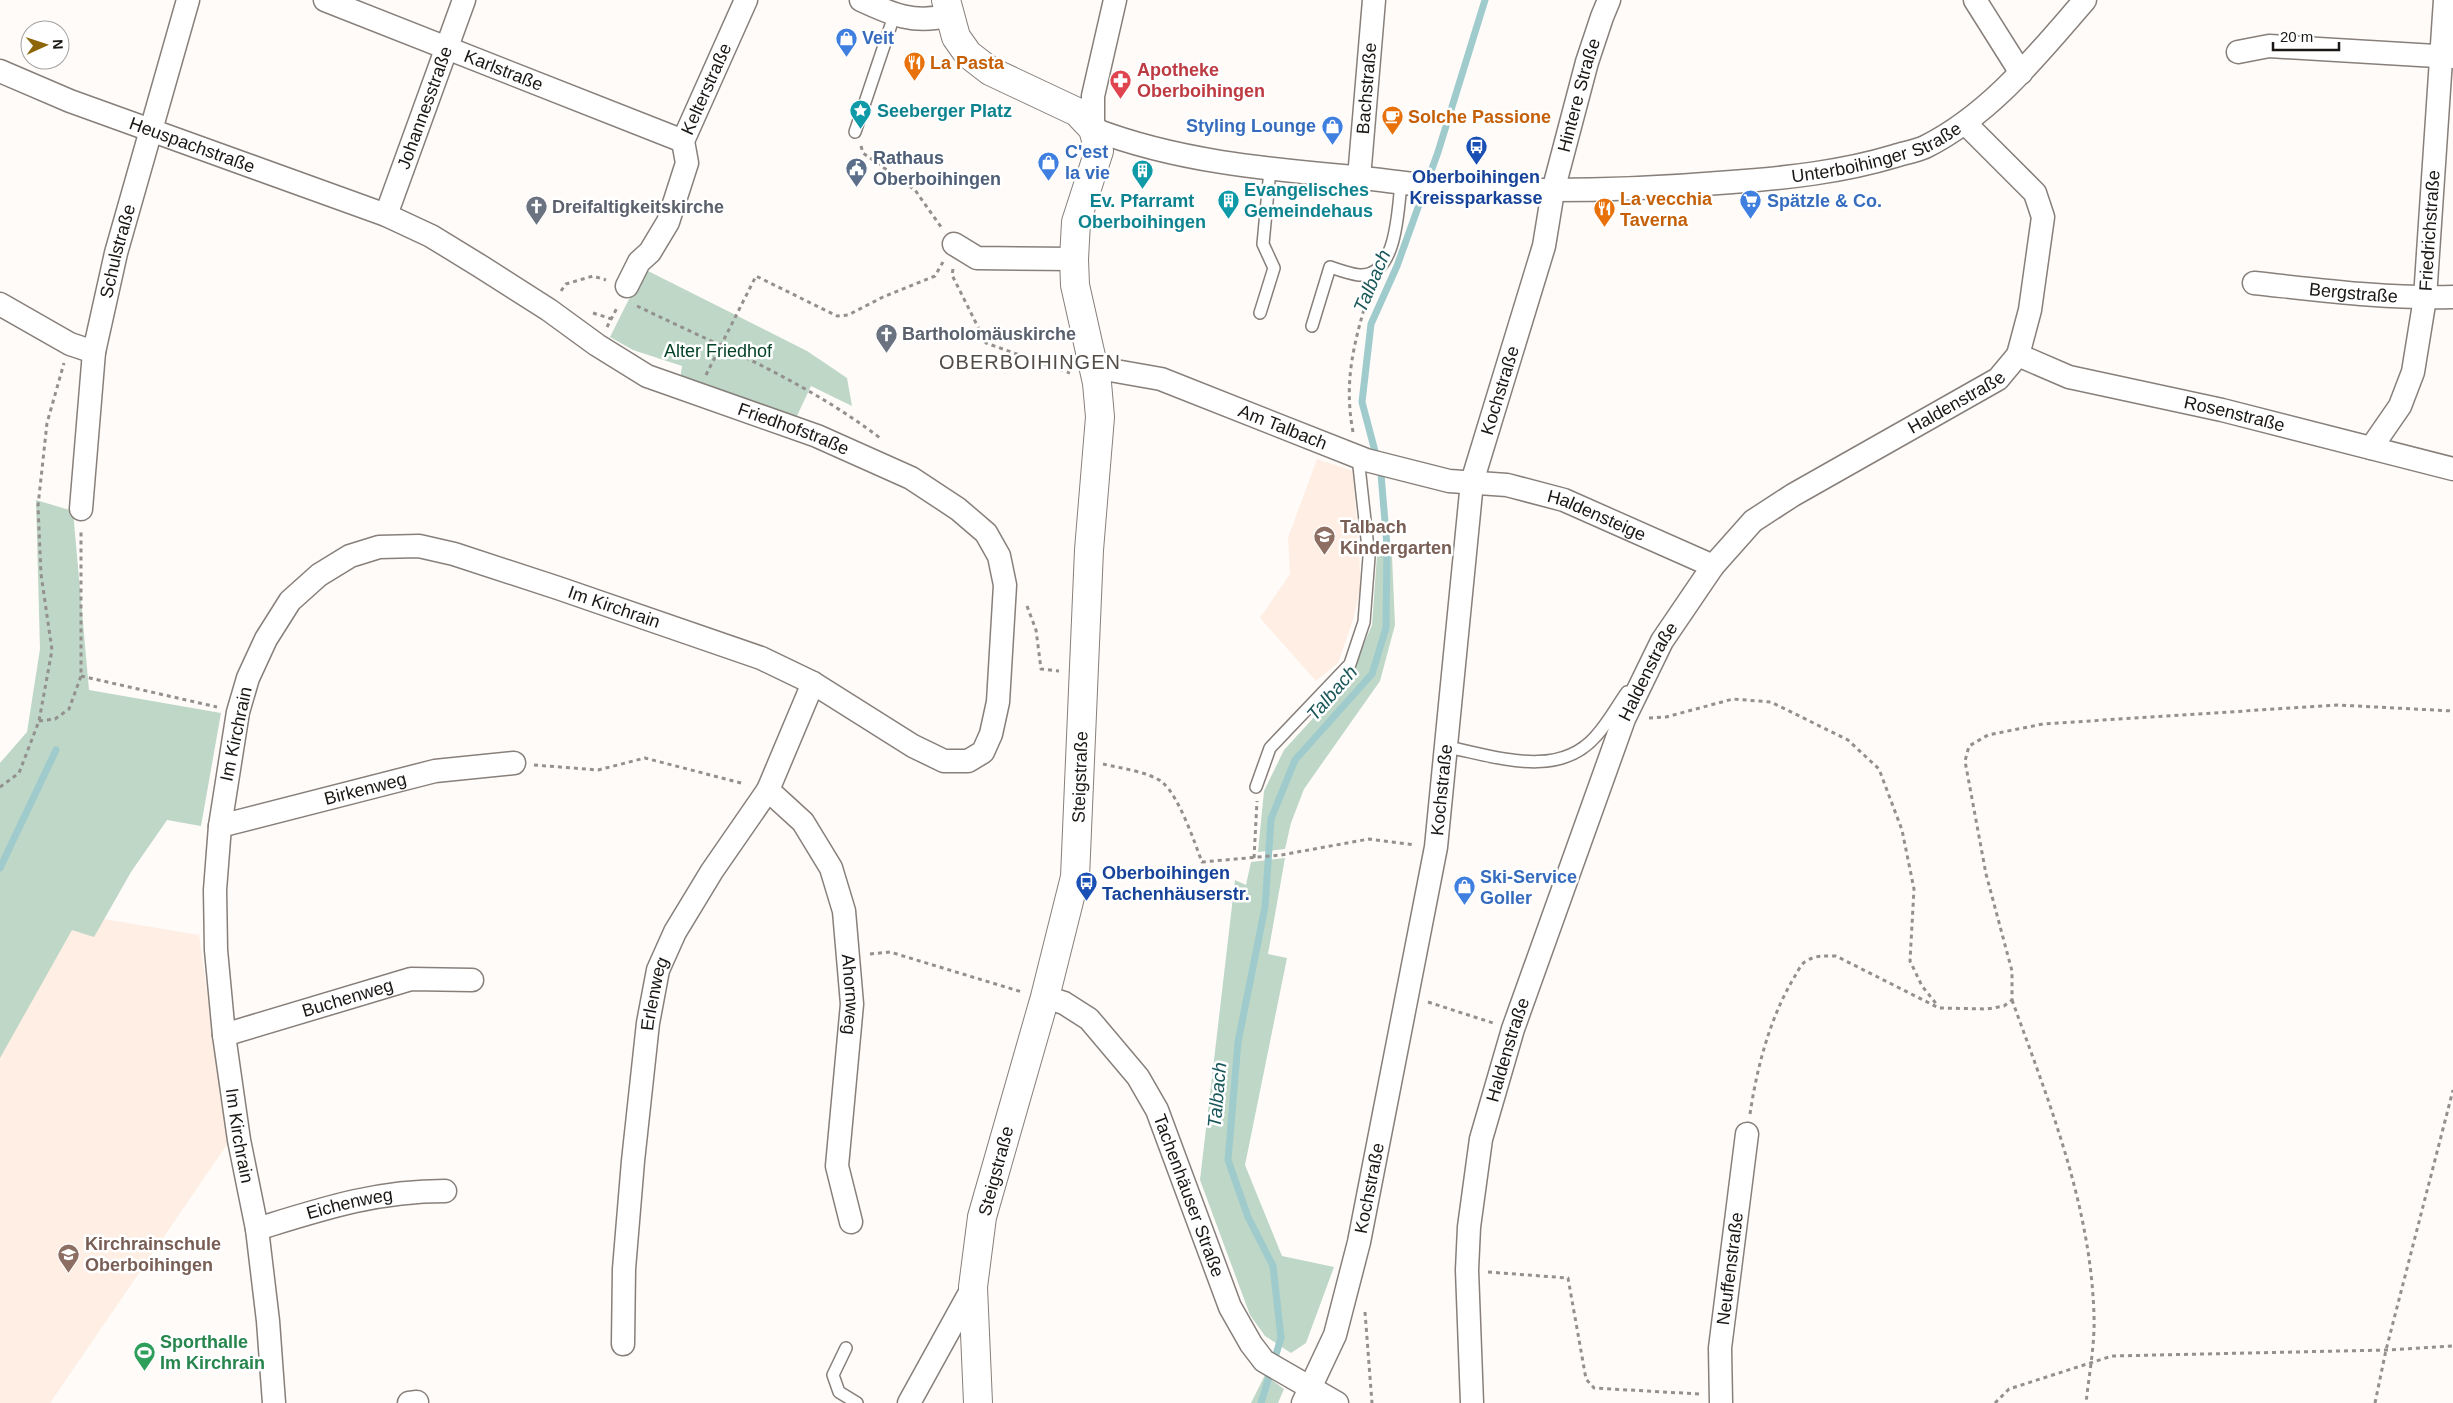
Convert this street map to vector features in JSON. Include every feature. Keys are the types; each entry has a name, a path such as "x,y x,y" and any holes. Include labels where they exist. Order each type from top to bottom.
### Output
{"street":[{"name":"Schulstraße","path":"81,509 94,352 116,253 188,0"},
{"name":"Karlstraße","path":"326,0 683,141"},
{"name":"Johannesstraße","path":"386,215 464,0"},
{"name":"Kelterstraße","path":"627,286 639,262 650,252 668,222 688,163 683,141 746,0"},
{"path":"860,0 894,16 932,20 947,7 956,37 968,54 990,71 1077,112 1092,129"},
{"path":"1092,129 1093,96 1115,0"},
{"name":"Bachstraße","path":"1359,178 1374,0"},
{"name":"Hintere Straße","path":"1553,191 1587,62 1602,16 1610,0"},
{"path":"1975,0 2021,73"},
{"name":"Unterboihinger Straße","path":"1092,129 1117,138 1178,154 1270,170 1447,187 1553,191 1679,186 1783,178 1874,162 1924,148 1964,124 2021,73 2085,0"},
{"name":"Friedrichstraße","path":"2371,448 2400,406 2413,372 2424,298 2447,57 2445,0"},
{"path":"2238,52 2269,46 2447,57"},
{"name":"Heuspachstraße","path":"0,71 70,101 386,215"},
{"name":"Haldenstraße","path":"1472,1403 1467,1270 1469,1227 1481,1138 1513,1029 1624,719 1662,641 1713,566 1753,521 1793,495 1998,379 2018,355 2030,310 2043,217 2036,193 1964,124"},
{"name":"Steigstraße","path":"909,1403 973,1287 982,1217 1045,998 1075,877 1089,550 1100,417 1095,375 1076,294 1074,259 1076,222 1098,159 1098,144 1092,129"},
{"name":"Kochstraße","path":"1307,1394 1335,1335 1359,1242 1436,847 1472,482 1544,246 1553,191"},
{"name":"Friedhofstraße","path":"386,215 431,236 549,310 597,345 647,376 696,395 817,436 911,478 958,509 986,533 999,556 1005,585 998,702 992,734 983,752 968,760"},
{"path":"954,244 977,258 1074,259"},
{"name":"Bergstraße","path":"2254,283 2424,298 2453,297"},
{"path":"0,304 70,344 94,352"},
{"name":"Rosenstraße","path":"2018,355 2069,377 2222,410 2453,469"},
{"name":"Am Talbach","path":"1095,375 1161,379 1362,459 1449,481 1472,482"},
{"name":"Haldensteige","path":"1472,482 1507,485 1564,500 1713,566"},
{"name":"Im Kirchrain","path":"274,1403 268,1321 256,1229 239,1140 224,1035 216,950 216,890 220,826 238,712 248,678 266,639 290,602 319,575 350,556 380,547 419,546 454,554 761,658 813,683 913,746 944,760 968,760"},
{"name":"Erlenweg","path":"623,1344 624,1269 633,1161 648,1023 658,970 675,932 708,878 768,790 813,683"},
{"name":"Birkenweg","path":"220,826 435,771 514,763"},
{"name":"Ahornweg","path":"768,790 803,822 831,868 844,911 852,1004 837,1166 851,1222"},
{"name":"Buchenweg","path":"224,1035 411,979 472,980"},
{"name":"Tachenhäuser Straße","path":"1045,998 1064,1003 1088,1019 1138,1077 1156,1110 1230,1307 1251,1344 1264,1361 1288,1375 1307,1394 1337,1403"},
{"name":"Neuffenstraße","path":"1720,1399 1720,1348 1747,1134"},
{"name":"Eichenweg","path":"256,1229 351,1200 410,1191 445,1191"},
{"path":"973,1287 978,1403"},
{"path":"409,1403 417,1402"}],"lane":[{"path":"855,132 894,16"},
{"path":"1260,313 1274,268 1263,244 1270,170"},
{"path":"1312,326 1330,267 1360,275 1374,272 1386,261 1408,184"},
{"path":"1256,787 1270,748 1350,664 1364,622 1369,557 1362,459"},
{"path":"1447,747 1526,762 1551,762 1572,756 1596,737 1662,641"},
{"path":"846,1348 833,1374 839,1392 857,1403"}],"path":[{"path":"855,132 863,153 915,190 954,244 952,275 986,343 1095,375"},
{"path":"1362,459 1349,413 1348,379 1355,339 1374,272"},
{"path":"566,284 593,276 627,286"},
{"path":"696,395 756,276 837,316 848,315 883,297 935,276"},
{"path":"637,306 813,392 847,412 882,440"},
{"path":"0,787 19,773 39,722 52,650 41,574 38,506 47,423 70,344"},
{"path":"39,722 55,719 69,709 81,676 81,509"},
{"path":"1027,605 1036,630 1041,669"},
{"path":"81,676 238,712"},
{"path":"1624,719 1666,717 1733,699 1771,702 1848,740 1879,769 1902,830 1914,889 1910,961 1922,986 1939,1008"},
{"path":"2086,1403 2094,1316 2087,1248 2076,1194 2056,1123 2012,1000 2012,971 1986,874 1965,761 1969,746 1988,735 2043,724 2080,721 2338,705 2453,711"},
{"path":"514,763 598,770 645,758 768,790"},
{"path":"1081,758 1133,771 1162,782 1179,805 1202,862 1281,855 1369,839 1436,847"},
{"path":"1254,858 1258,810 1256,787"},
{"path":"848,956 890,952 1045,998"},
{"path":"1747,1134 1755,1083 1769,1034 1787,990 1804,962 1818,956 1836,956 1939,1008 1987,1009 2004,1006 2012,1000"},
{"path":"1407,996 1513,1029"},
{"path":"2375,1403 2386,1350 2453,1090"},
{"path":"1467,1270 1568,1278 1586,1379 1594,1388 1720,1399"},
{"path":"1365,1309 1372,1403"},
{"path":"1995,1403 2009,1389 2112,1356 2386,1350 2453,1346"}],"shaded area":[{"name":"Talbach Kindergarten","path":"1317,459 1353,471 1361,585 1353,620 1338,663 1316,681 1260,618 1290,574 1288,538"},
{"name":"Kirchrainschule Oberboihingen","path":"74,914 199,935 228,1143 50,1403 0,1403 0,1049"}],"green space":[{"name":"Alter Friedhof","path":"644,269 807,351 847,378 852,406 811,386 796,418 680,380 682,366 633,350 610,337"},
{"path":"36,500 73,511 89,690 221,713 201,826 167,820 131,872 94,937 72,930 0,1058 0,763 27,732 40,649"},
{"path":"1377,555 1392,556 1395,625 1380,681 1304,789 1291,823 1285,849 1258,852 1264,791 1284,750 1316,715 1354,667 1372,625"},
{"path":"1285,858 1268,954 1287,958 1245,1165 1282,1256 1334,1267 1306,1343 1291,1353 1265,1336 1250,1315 1200,1180 1235,880 1246,885 1251,862"},
{"path":"1265,1375 1284,1389 1278,1403 1251,1403"}],"waterway":[{"name":"Talbach","path":"1261,1403 1281,1338 1273,1266 1248,1217 1228,1160 1238,1042 1265,907 1271,819 1295,760 1372,674 1386,628 1387,546 1381,474 1362,402 1371,324 1397,266 1438,152 1485,0"},
{"path":"0,868 56,750"}],"place":[{"name":"Veit","path":"846,57"},
{"name":"La Pasta","path":"914,82"},
{"name":"Apotheke Oberboihingen","path":"1121,99"},
{"name":"Seeberger Platz","path":"861,130"},
{"name":"Solche Passione","path":"1392,136"},
{"name":"Styling Lounge","path":"1332,145"},
{"name":"Oberboihingen Kreissparkasse","path":"1476,166"},
{"name":"C'est la vie","path":"1049,181"},
{"name":"Rathaus Oberboihingen","path":"857,187"},
{"name":"Ev. Pfarramt Oberboihingen","path":"1142,190"},
{"name":"Evangelisches Gemeindehaus","path":"1228,219"},
{"name":"Spätzle & Co.","path":"1751,220"},
{"name":"Dreifaltigkeitskirche","path":"536,226"},
{"name":"La vecchia Taverna","path":"1604,228"},
{"name":"Bartholomäuskirche","path":"886,353"},
{"name":"Talbach Kindergarten","path":"1324,556"},
{"name":"Oberboihingen Tachenhäuserstr.","path":"1086,902"},
{"name":"Ski-Service Goller","path":"1464,906"},
{"name":"Kirchrainschule Oberboihingen","path":"69,1273"},
{"name":"Sporthalle Im Kirchrain","path":"144,1371"}],"district":[{"name":"OBERBOIHINGEN","path":"1030,362"}]}
